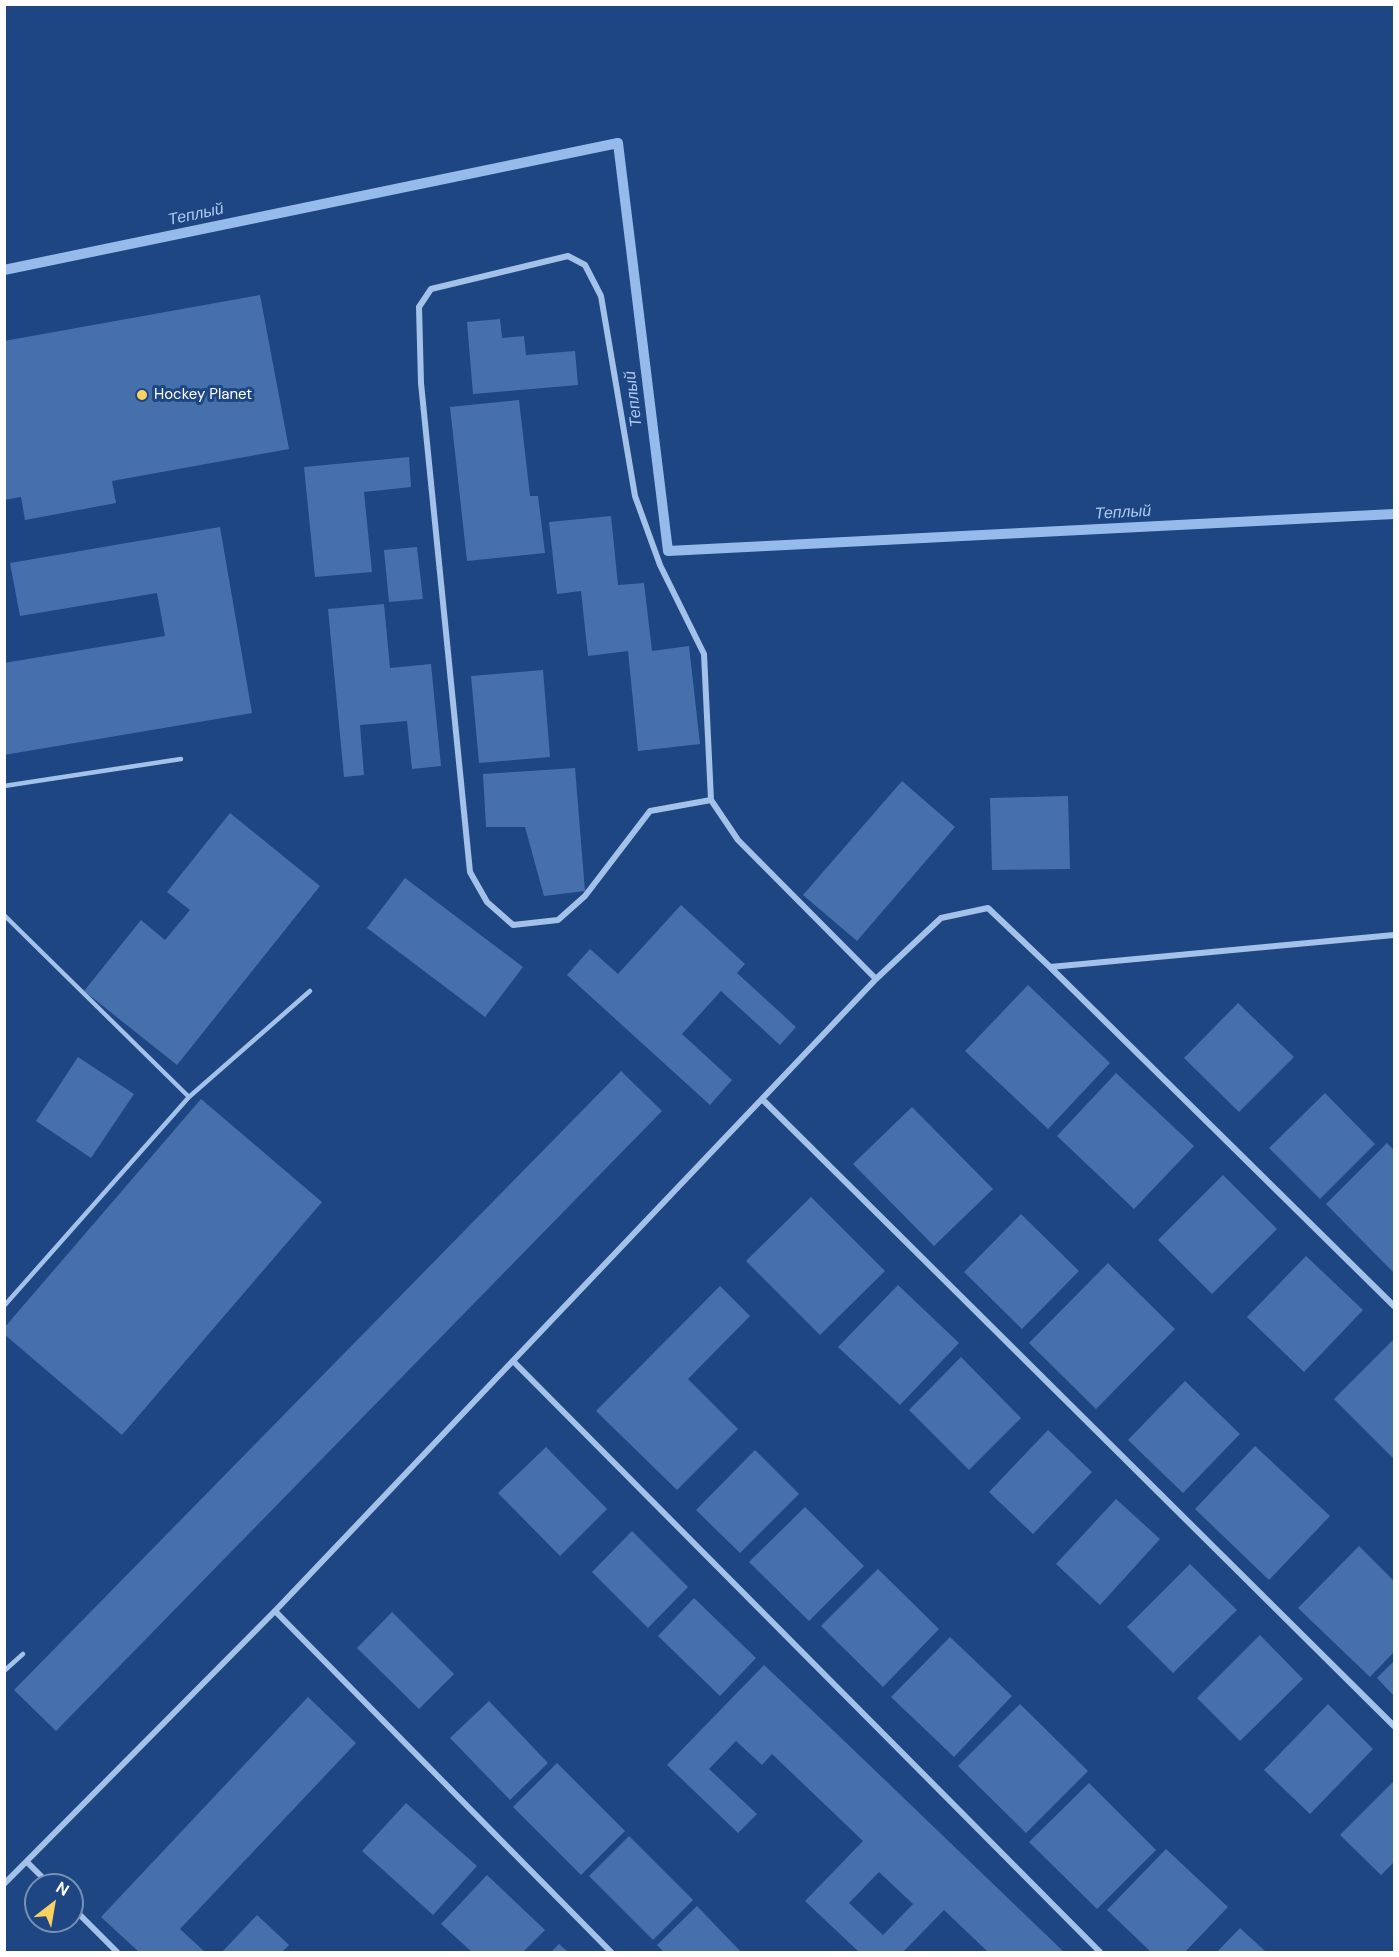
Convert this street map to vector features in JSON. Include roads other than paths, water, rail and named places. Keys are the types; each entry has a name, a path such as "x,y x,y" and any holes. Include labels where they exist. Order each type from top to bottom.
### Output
{"street":[{"path":"711,800 650,811 585,896 558,920 513,925 487,902 470,872 421,383 420,307 432,289 568,256 585,265 601,296 635,496 660,565 704,654 711,800 738,840 876,979"},
{"path":"4,1884 275,1611 876,979 941,918 988,908 1395,1306"},
{"path":"1050,967 1395,935"},
{"path":"763,1100 1395,1726"},
{"path":"513,1361 1100,1953"},
{"path":"275,1611 611,1953"},
{"path":"27,1862 38,1873"},
{"path":"84,1919 117,1953"}],"lane":[{"path":"4,786 181,759"},
{"path":"4,915 189,1097"},
{"path":"4,1306 189,1097 310,991"},
{"path":"4,1671 23,1654"}],"waterway":[{"name":"Теплый","path":"4,270 618,143 668,551 1394,514"}],"place":[{"name":"Hockey Planet","path":"142,395"}]}
